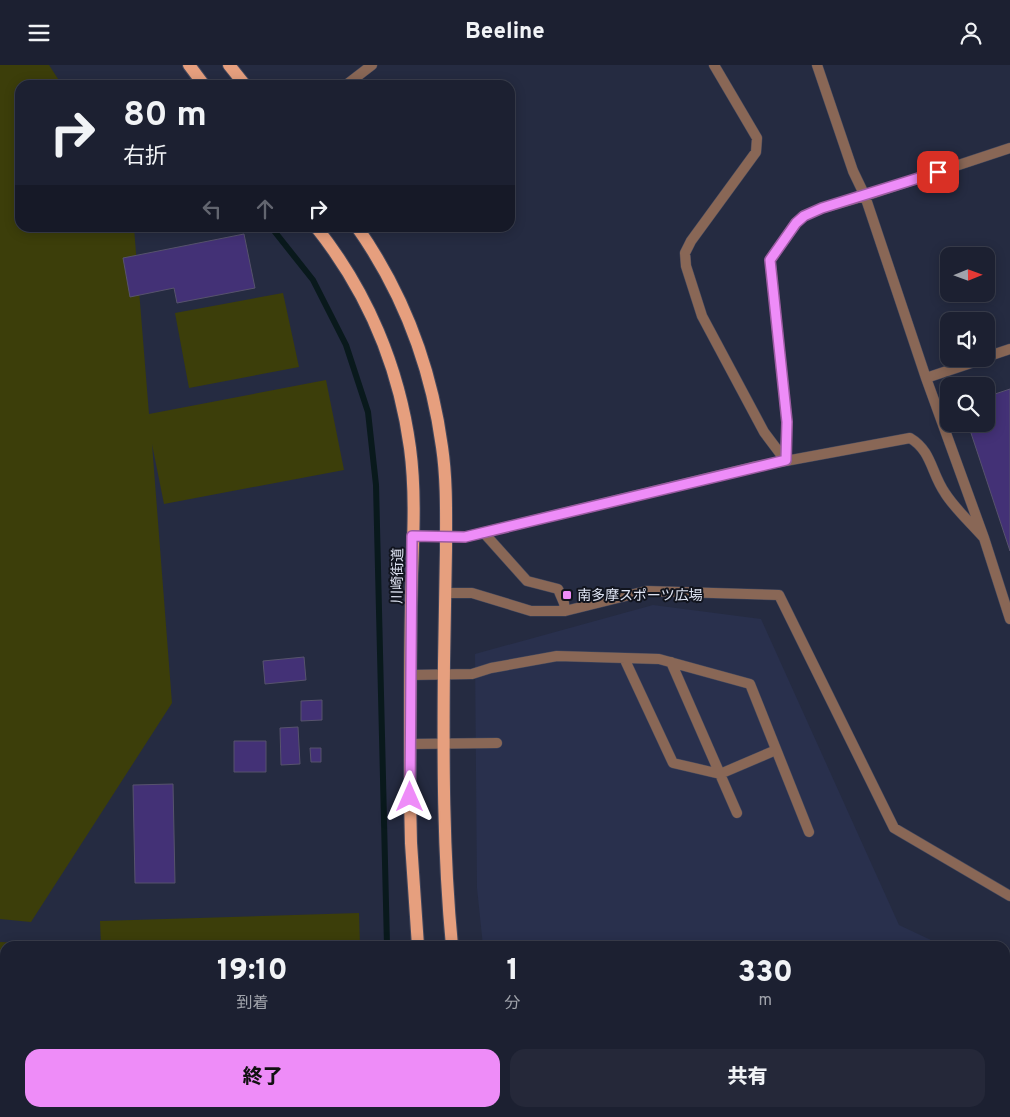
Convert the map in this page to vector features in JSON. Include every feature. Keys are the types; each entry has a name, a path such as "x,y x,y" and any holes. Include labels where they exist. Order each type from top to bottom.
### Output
{"main road":[{"path":"189,65 200,80"},
{"path":"229,65 241,80"},
{"name":"川崎街道","path":"320,232 354,281 392,363 410,449 413,499 410,675 411,843 418,941"},
{"path":"360,232 394,289 413,331 425,363 442,447 446,502 443,811 452,941"}],"lane":[{"path":"352,80 372,65"},
{"path":"714,65 757,138 756,152 691,241 685,253 686,266 702,316 764,432 786,460"},
{"path":"817,65 984,538 1010,619"},
{"path":"786,460 787,422 770,260 796,223 804,216 822,208 1010,148"},
{"path":"995,354 1010,349"},
{"path":"926,378 958,367"},
{"path":"412,536 465,537 786,460 910,438 919,443 925,450 944,493 984,538"},
{"path":"484,533 527,581 558,589 564,603 564,611"},
{"path":"445,593 472,593 531,611 564,611 646,591 779,595 894,828 1010,896"},
{"path":"410,675 472,674 492,668 557,656 659,659 750,684 810,833"},
{"path":"624,658 674,763 720,774 776,750"},
{"path":"671,662 737,813"},
{"path":"410,744 497,743"}],"shaded area":[{"path":"0,65 49,65 59,80 15,80 15,232 134,232 149,414 326,380 344,470 164,504 152,444 172,703 31,922 0,919"},
{"path":"283,293 299,367 189,388 175,313"},
{"path":"653,605 761,619 899,925 933,941 482,941 477,888 475,654"},
{"path":"359,913 360,941 101,941 100,921"}],"building":[{"path":"244,234 255,288 177,303 174,288 130,297 123,258"},
{"path":"1010,389 1010,551 971,432 995,432 995,394"},
{"path":"304,657 306,680 265,684 263,661"},
{"path":"322,700 322,720 301,721 301,701"},
{"path":"298,727 300,764 281,765 280,728"},
{"path":"234,741 266,741 266,772 234,772"},
{"path":"310,748 321,748 321,762 311,762"},
{"path":"173,784 175,883 135,883 133,785"}],"waterway":[{"path":"275,232 313,280 346,345 368,412 376,485 387,941"}],"place":[{"name":"南多摩スポーツ広場","path":"567,595"}],"route":[{"path":"410,797 412,536 465,537 786,460 787,422 769,267 770,260 796,223 804,216 822,208 938,172"}]}
